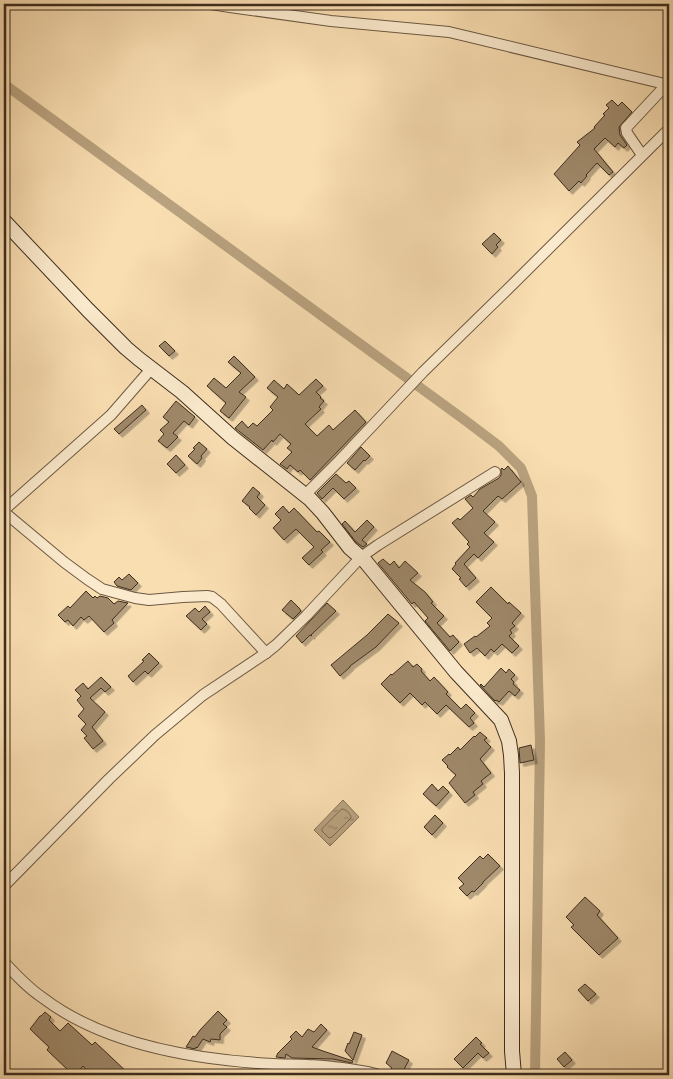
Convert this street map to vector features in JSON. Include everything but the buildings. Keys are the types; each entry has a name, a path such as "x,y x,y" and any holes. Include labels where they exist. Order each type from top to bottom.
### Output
{"street":[{"path":"211,4 331,21 449,32 668,84"},
{"path":"642,155 626,133 626,128 668,84"},
{"path":"305,495 423,372 669,129"},
{"path":"4,221 126,348 182,392 233,438 310,499 350,548 361,557 456,672 503,724 511,755 512,773 512,1052 514,1075"},
{"path":"151,369 111,415 4,511 64,562 102,588 126,596 149,600 202,596 214,599 221,604 266,653"},
{"path":"4,886 109,779 156,735 203,695 280,642 361,557 495,472"},
{"path":"4,962 26,985 70,1015 109,1034 143,1045 212,1059 310,1065 362,1070 379,1075"}],"water":[{"path":"343,800 359,817 330,846 314,830"}],"waterway":[{"path":"4,84 466,421 499,446 521,468 532,496 540,741 535,1075"}]}
